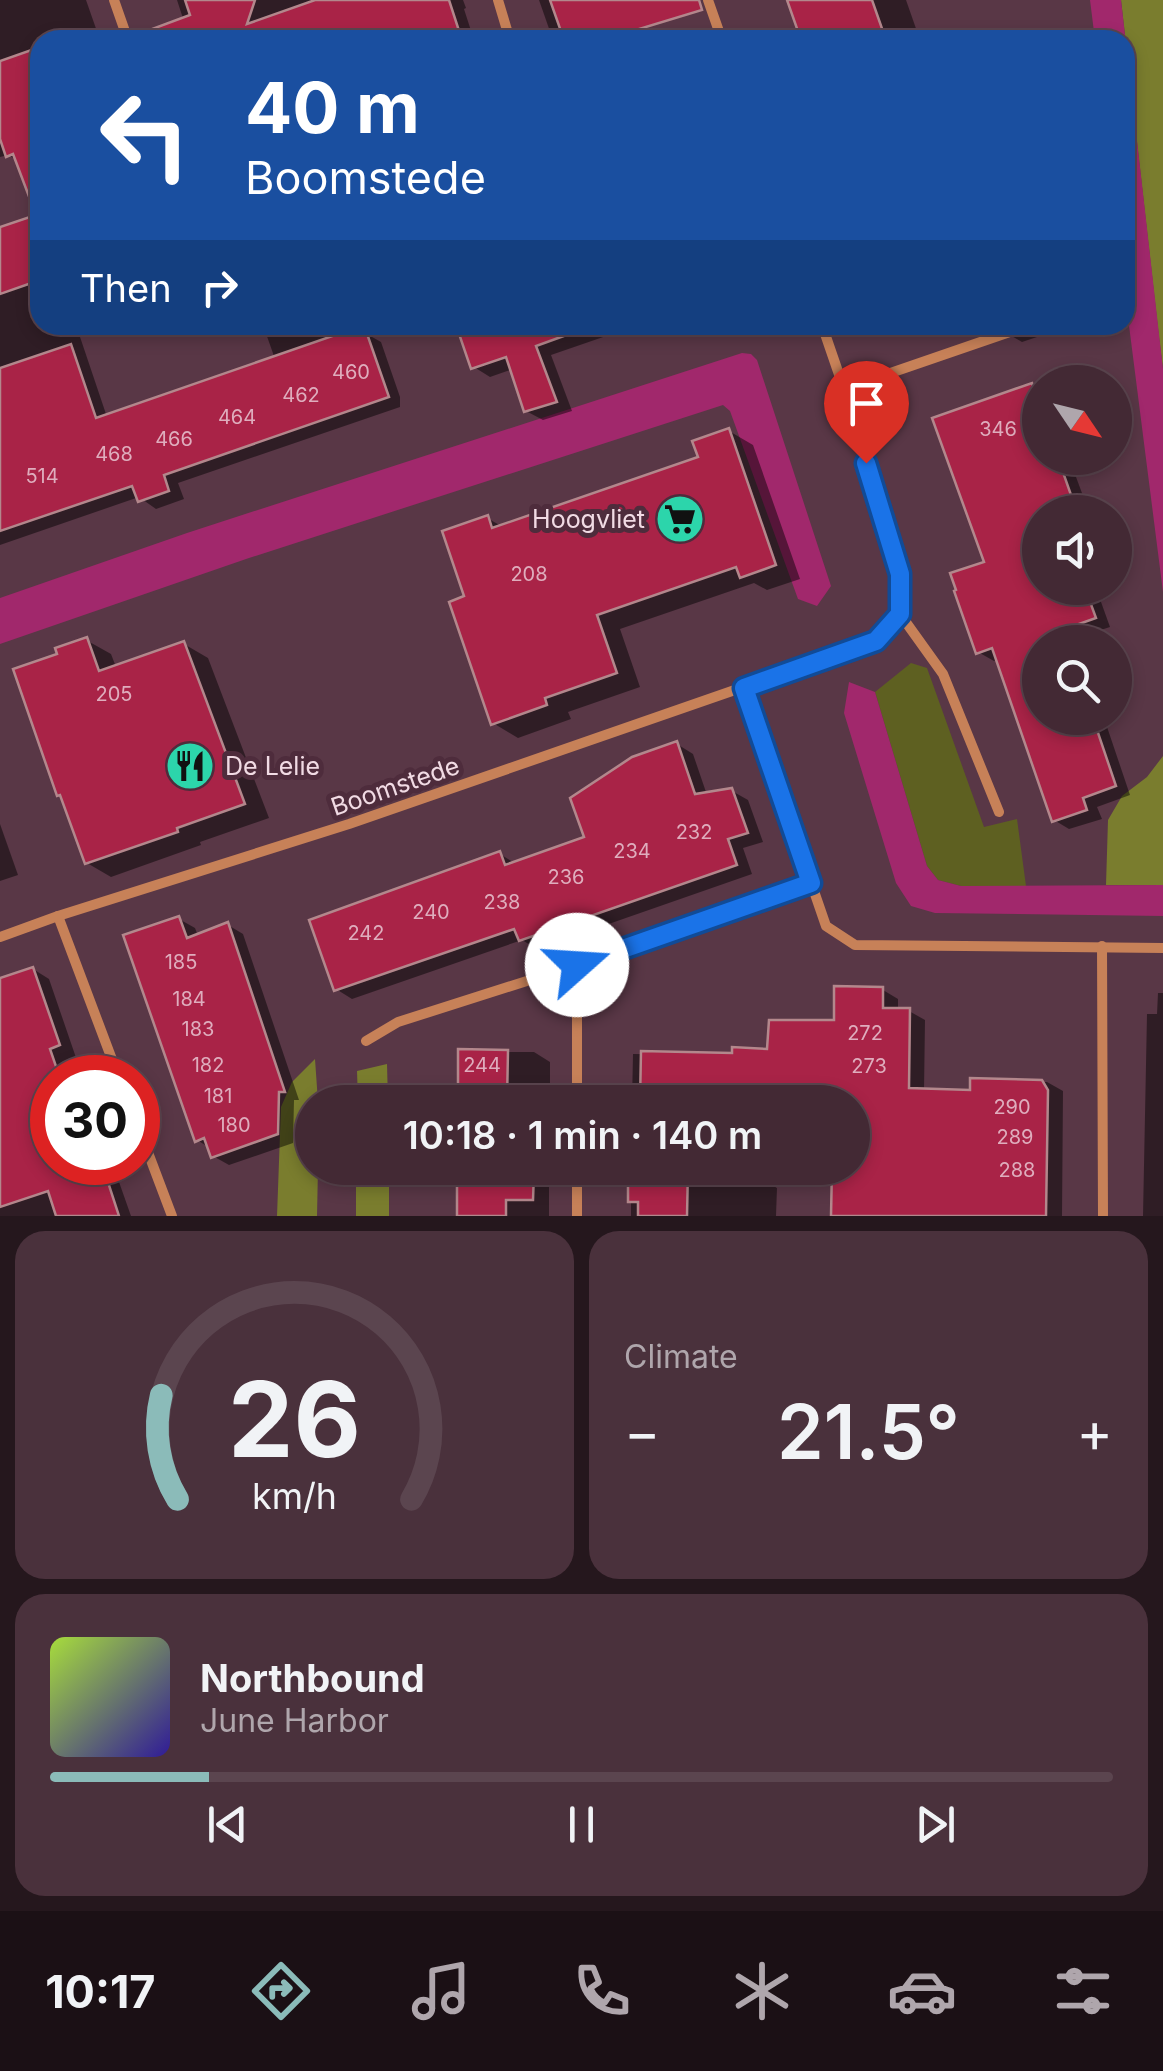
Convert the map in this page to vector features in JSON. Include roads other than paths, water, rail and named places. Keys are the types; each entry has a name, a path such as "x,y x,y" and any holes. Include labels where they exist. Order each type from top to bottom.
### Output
{"street":[{"path":"114,0 124,30"},
{"path":"498,0 507,30"},
{"path":"708,0 718,30"},
{"path":"825,335 900,574 900,614 942,674 999,812"},
{"path":"844,389 1001,335"},
{"name":"Boomstede","path":"0,937 349,824 876,641 900,614"},
{"path":"744,688 826,926 855,945 1163,948"},
{"path":"366,1040 398,1022 577,965 811,883"},
{"path":"58,916 110,1055"},
{"path":"1102,946 1104,1216"},
{"path":"577,965 577,1085"},
{"path":"160,1184 172,1216"},
{"path":"577,1185 577,1216"}],"place":[{"name":"Hoogvliet","path":"680,519"},
{"name":"De Lelie","path":"190,766"}]}
